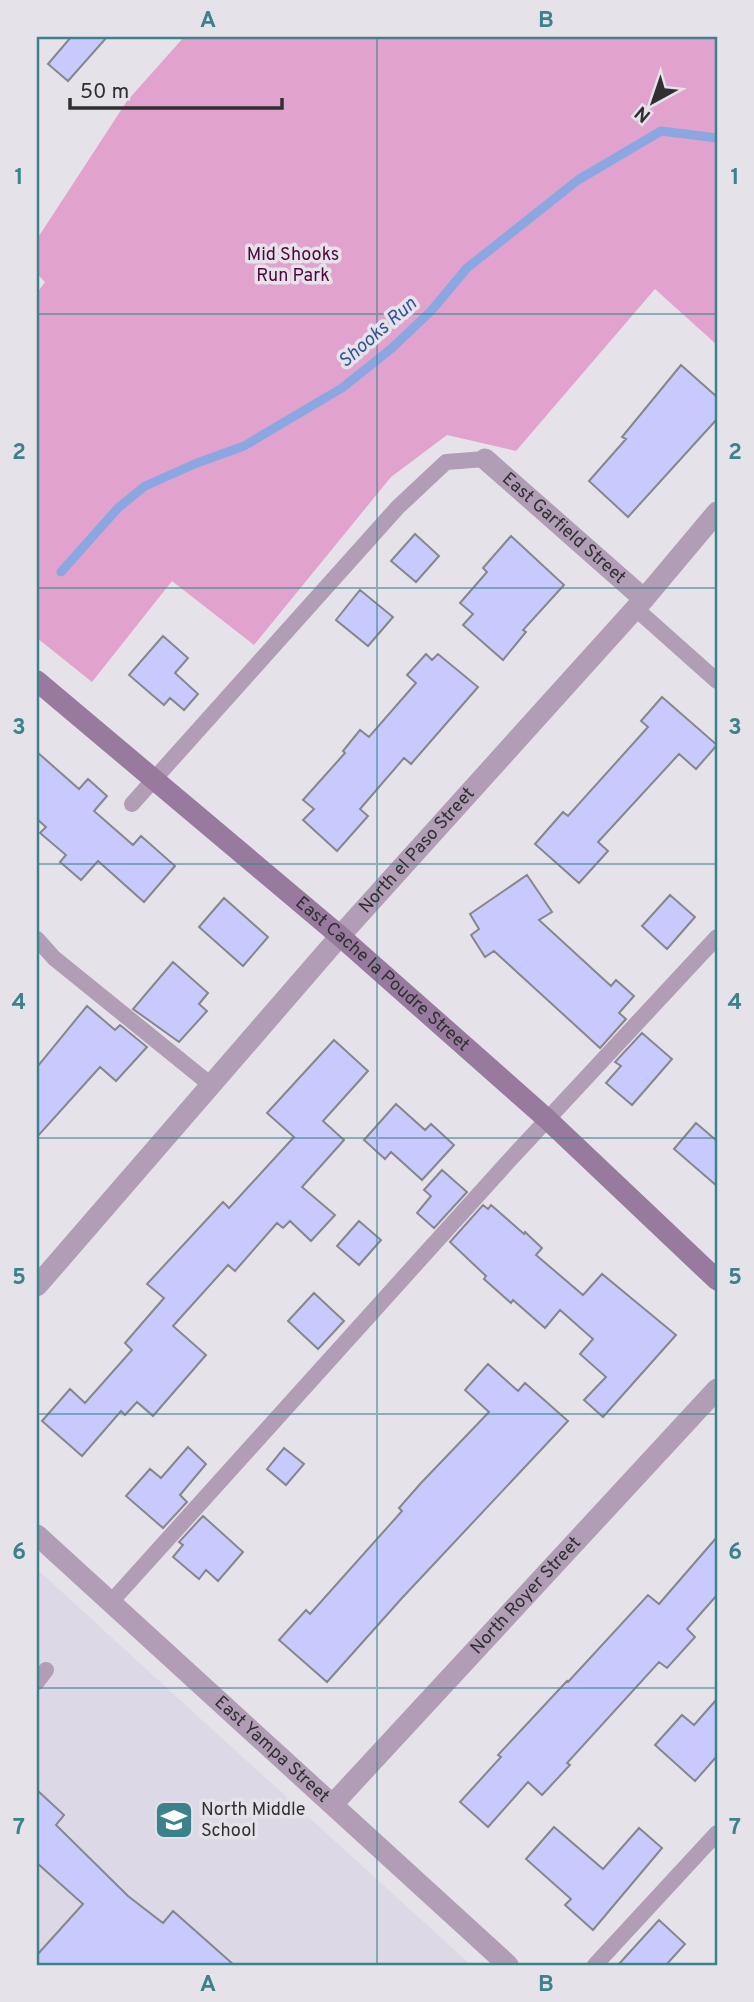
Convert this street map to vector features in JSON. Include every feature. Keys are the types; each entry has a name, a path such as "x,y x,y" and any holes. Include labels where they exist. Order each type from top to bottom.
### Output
{"street":[{"name":"East Garfield Street","path":"485,458 639,603"},
{"name":"North el Paso Street","path":"37,1284 340,936 639,603 717,512"},
{"name":"East Cache la Poudre Street","path":"37,681 340,936 547,1119 717,1280"},
{"name":"North Royer Street","path":"333,1804 717,1389"},
{"name":"East Yampa Street","path":"37,1535 508,1965"}],"lane":[{"path":"132,804 398,507 446,462 485,458"},
{"path":"639,603 717,681"},
{"path":"111,1602 547,1119 717,937"},
{"path":"37,939 54,958 211,1084"},
{"path":"595,1965 717,1833"}],"shaded area":[{"name":"North Middle School","path":"37,1569 168,1689 471,1965 37,1965"}],"green space":[{"name":"Mid Shooks Run Park","path":"184,37 717,37 717,345 655,289 516,451 447,435 391,477 254,645 172,581 92,682 37,638 37,293 45,282 37,274 37,239 127,101"}],"building":[{"path":"71,37 107,37 68,81 48,64"},
{"path":"681,365 717,397 717,419 628,517 589,481 626,439 622,437"},
{"path":"415,534 439,556 416,582 391,561"},
{"path":"511,536 564,585 523,630 526,632 503,660 463,625 473,614 460,603 487,572 483,568"},
{"path":"360,590 393,617 368,646 336,620"},
{"path":"163,636 188,658 175,673 198,694 184,710 170,698 164,705 129,675"},
{"path":"426,654 432,660 438,654 478,687 411,764 404,758 360,809 368,816 337,851 303,820 314,809 303,800 345,753 343,751 360,730 369,737 416,683 407,675"},
{"path":"662,697 717,745 696,769 679,754 598,842 608,851 579,883 535,844 563,812 568,816 648,727 641,721"},
{"path":"37,752 79,789 88,779 107,796 94,811 133,845 141,836 175,866 144,902 98,861 81,880 60,862 66,855 40,833 46,827 37,819"},
{"path":"527,875 552,912 539,920 611,986 616,980 634,996 619,1013 626,1019 600,1048 494,951 485,957 471,935 479,929 470,914"},
{"path":"670,895 695,917 667,949 642,926"},
{"path":"224,898 268,937 243,966 199,927"},
{"path":"173,962 208,993 199,1004 207,1011 179,1042 133,1009"},
{"path":"87,1006 115,1030 120,1025 147,1047 116,1081 100,1067 37,1137 37,1067"},
{"path":"642,1033 672,1059 632,1105 606,1083 621,1066 615,1062"},
{"path":"334,1040 368,1071 323,1121 344,1140 302,1187 335,1215 311,1241 290,1221 283,1228 277,1223 235,1271 228,1265 173,1326 206,1355 153,1416 137,1402 125,1415 121,1411 82,1456 42,1421 70,1389 85,1403 132,1350 125,1343 164,1298 147,1284 223,1202 229,1208 294,1137 267,1113"},
{"path":"396,1104 425,1130 431,1124 454,1145 422,1180 391,1152 385,1159 364,1140"},
{"path":"696,1123 717,1141 717,1186 674,1149"},
{"path":"442,1170 467,1192 434,1228 417,1213 431,1196 424,1190"},
{"path":"483,1205 488,1209 491,1205 524,1234 525,1232 542,1248 536,1255 583,1295 602,1274 676,1335 603,1417 584,1400 606,1377 580,1354 593,1339 560,1310 545,1328 484,1279 486,1276 450,1242"},
{"path":"359,1221 381,1240 359,1265 337,1246"},
{"path":"314,1293 344,1321 318,1349 288,1321"},
{"path":"488,1364 518,1391 525,1383 568,1421 327,1682 279,1640 306,1610 310,1614 402,1511 399,1508 421,1483 489,1412 465,1390"},
{"path":"188,1447 206,1464 180,1495 187,1502 163,1528 126,1496 150,1469 161,1478"},
{"path":"284,1448 304,1464 286,1485 267,1469"},
{"path":"203,1516 243,1552 218,1581 206,1570 199,1579 173,1557 183,1545 179,1542"},
{"path":"717,1537 717,1595 687,1629 695,1637 667,1668 659,1662 567,1763 570,1765 542,1795 528,1782 488,1827 460,1802 501,1757 498,1755 648,1595 659,1604"},
{"path":"717,1699 717,1756 695,1781 655,1745 682,1715 694,1725"},
{"path":"37,1790 64,1815 56,1825 128,1896 163,1923 173,1911 234,1965 37,1965 37,1955 83,1904 37,1863"},
{"path":"554,1827 603,1869 639,1828 662,1848 593,1930 565,1905 571,1899 526,1859"},
{"path":"659,1920 685,1944 666,1965 618,1965"}],"waterway":[{"name":"Shooks Run","path":"61,572 118,508 145,486 244,446 342,388 392,348 431,311 467,268 578,180 661,131 717,138"}],"place":[{"name":"North Middle School","path":"174,1820"}]}
